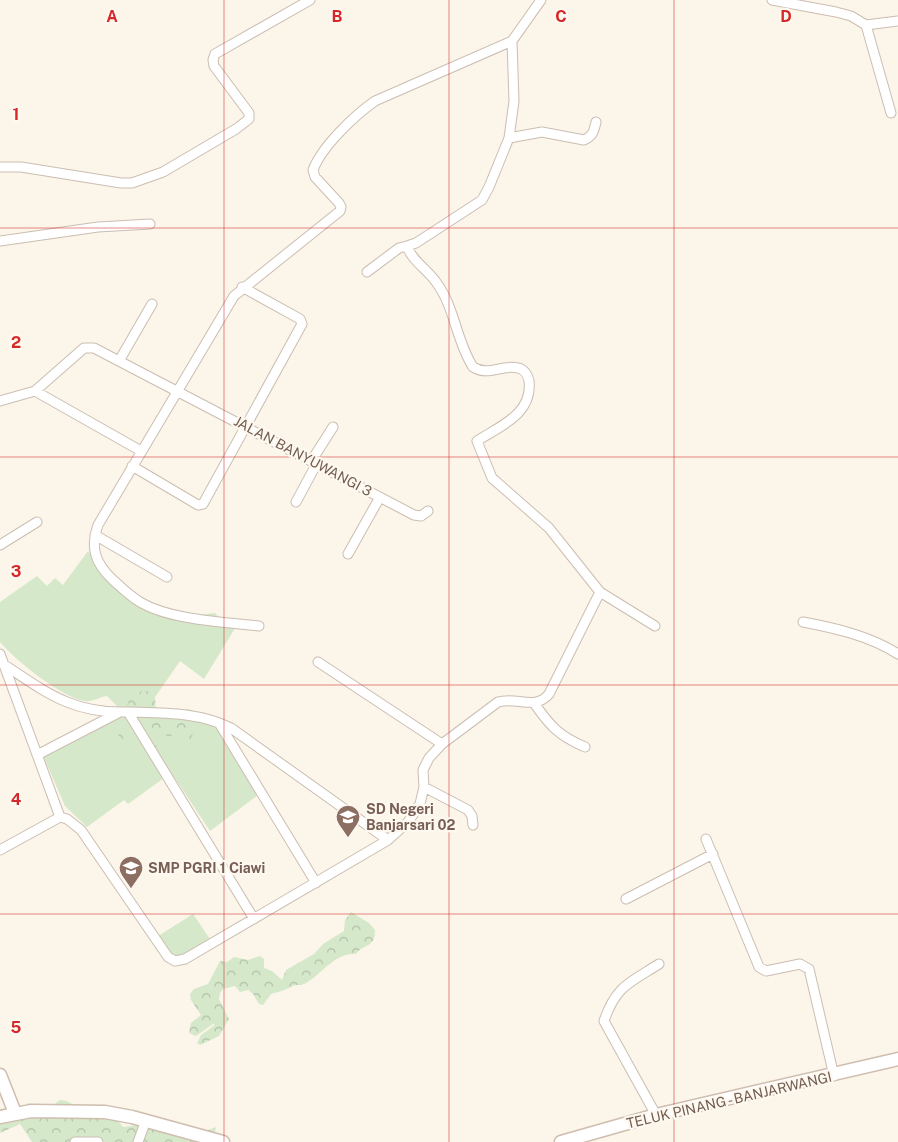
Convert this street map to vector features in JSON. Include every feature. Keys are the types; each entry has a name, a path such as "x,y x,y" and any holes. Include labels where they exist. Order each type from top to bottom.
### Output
{"main road":[{"name":"TELUK PINANG - BANJARWANGI","path":"561,1142 656,1115 834,1076 898,1059"},
{"path":"0,1076 15,1113"},
{"path":"0,1117 15,1113 105,1112 146,1120 217,1141"}],"street":[{"path":"0,167 21,167 121,183 132,183 163,172 236,129 249,118 249,113 214,66 212,60 215,54 310,0"},
{"path":"259,626 179,615 140,602 105,572 93,551 95,535 132,466 223,312 242,287 340,211 339,203 315,177 314,170 330,145 359,112 375,102 512,42 542,0"},
{"path":"772,0 836,12 851,16 866,25 898,21"},
{"path":"866,25 891,113"},
{"path":"367,272 400,248 416,243 482,200 509,138 514,101 512,42"},
{"path":"509,138 542,132 584,140 590,137 596,122"},
{"path":"0,241 98,227 150,224"},
{"path":"407,246 410,254 436,281 446,298 473,367 489,372 511,367 520,368 529,378 530,391 525,406 518,416 477,441 492,478 498,486 549,528 600,592 655,626"},
{"path":"132,466 200,505 246,426 302,321 242,287"},
{"path":"119,361 152,304"},
{"name":"JALAN BANYUWANGI 3","path":"35,391 84,348 94,348 178,390 414,515 421,516 428,511"},
{"path":"0,401 35,391 141,451"},
{"path":"296,502 314,462 333,427"},
{"path":"348,554 380,497"},
{"path":"0,545 37,522"},
{"path":"95,535 167,578"},
{"path":"0,850 60,818 67,819 81,830 171,960 180,961 388,840 416,811 424,787 423,770 442,744 498,702 505,700 534,703 540,702 549,694 600,592"},
{"path":"803,622 829,627 863,638 898,654"},
{"path":"0,654 60,818"},
{"path":"318,662 442,744"},
{"path":"3,664 62,702 82,708 118,713 193,715 218,722 244,736 388,840"},
{"path":"534,703 560,735 585,747"},
{"path":"128,712 254,919"},
{"path":"37,755 118,713"},
{"path":"218,722 316,883"},
{"path":"424,787 468,810 472,816 473,825"},
{"path":"706,839 714,854 759,967 766,971 800,964 809,969 834,1076"},
{"path":"626,899 714,854"},
{"path":"656,1115 604,1021 618,991 659,964"},
{"path":"138,1142 146,1120"},
{"path":"75,1142 98,1142"}],"green space":[{"path":"88,551 107,577 123,593 149,611 173,616 215,613 221,620 237,625 204,679 180,661 140,719 164,778 128,804 124,800 87,827 65,806 44,758 48,751 97,723 108,723 113,719 119,708 107,696 85,701 64,693 40,677 7,650 0,642 0,602 37,576 47,586 55,578 63,585"},
{"path":"143,691 153,692 156,712 174,714 188,709 197,712 199,723 193,729 192,739 187,740 181,734 168,737 164,734 159,744 147,753 128,736 117,742 120,728 131,730 133,728 127,705 131,697"},
{"path":"194,712 202,712 216,718 233,734 235,748 262,792 210,831 153,745 165,731"},
{"path":"351,912 369,923 375,930 375,936 371,943 356,954 348,954 335,960 304,984 294,985 271,994 263,1005 259,1004 248,990 240,992 235,986 223,989 219,999 229,1019 219,1036 200,1045 197,1043 201,1035 215,1025 213,1024 196,1036 189,1033 191,1023 201,1015 191,1000 190,994 194,989 208,984 220,961 227,962 234,957 248,960 260,956 264,959 264,968 272,971 282,980 286,970 314,954 323,944 344,931 345,920"},
{"path":"193,914 210,939 191,952 174,959 155,938"},
{"path":"60,1100 74,1105 82,1118 115,1117 123,1127 148,1124 166,1134 177,1129 203,1137 208,1130 216,1127 214,1139 224,1142 32,1142 20,1124 0,1133 0,1123 7,1114 31,1111 27,1103 32,1104 37,1115 52,1113 56,1103"}],"place":[{"name":"SD Negeri Banjarsari 02","path":"348,838"},
{"name":"SMP PGRI 1 Ciawi","path":"131,889"}]}
